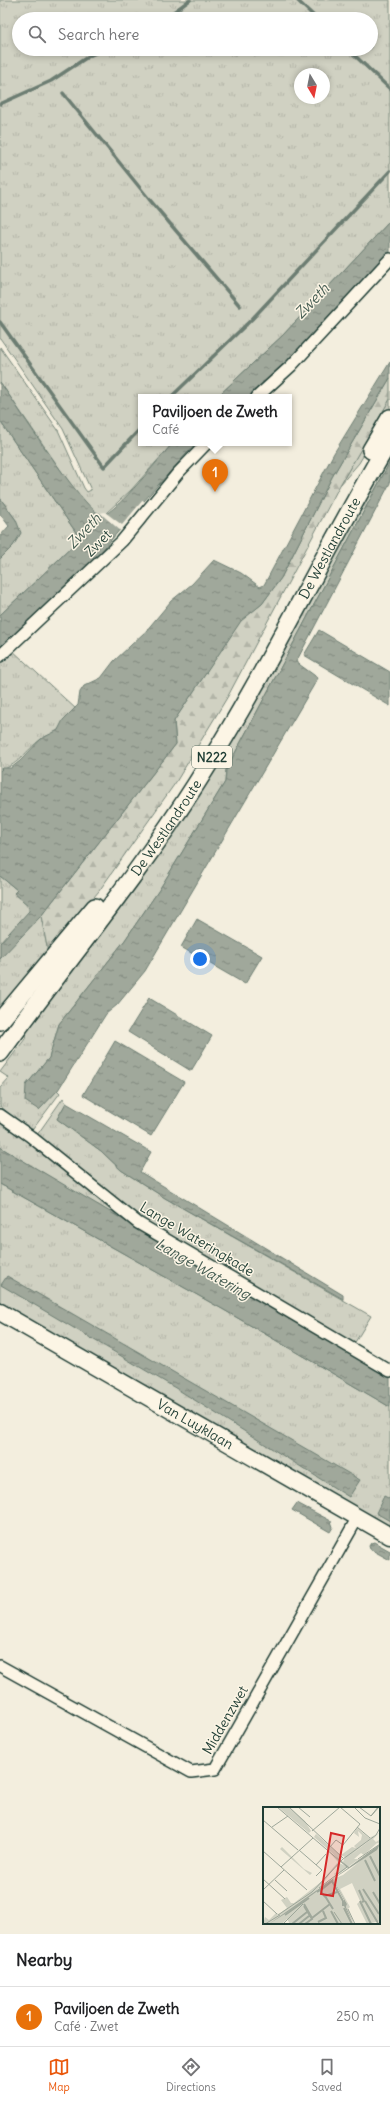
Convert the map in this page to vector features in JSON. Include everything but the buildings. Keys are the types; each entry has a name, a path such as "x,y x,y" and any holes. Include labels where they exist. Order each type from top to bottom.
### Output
{"main road":[{"name":"De Westlandroute","path":"0,1021 111,888 188,777 240,688 346,494 390,418"},
{"name":"De Westlandroute","path":"0,1053 137,869 196,784 252,691 390,440"}],"street":[{"path":"260,394 291,366 390,259"},
{"name":"Zwet","path":"0,656 122,541 178,473 204,446"},
{"name":"Lange Wateringkade","path":"0,1114 30,1136 138,1223 390,1371"},
{"name":"Van Luyklaan","path":"0,1312 390,1536"},
{"name":"Middenzwet","path":"0,1666 191,1772 215,1768 358,1517"}],"green space":[{"path":"0,0 390,0 390,221 283,335 220,394 138,394 138,446 170,446 131,490 105,514 99,514 93,511 73,488 0,382 0,347 58,430 84,488 87,492 91,490 63,429 0,338"},
{"path":"390,378 390,399 340,485 228,696 176,782 99,891 48,952 41,916 176,744 174,721 241,620 262,604 281,578 332,477"},
{"path":"390,399 390,411 359,463 340,485"},
{"path":"0,421 78,537 77,542 0,615 0,559 13,546 16,520 0,498"},
{"path":"390,453 390,462 226,770 225,782 159,890 125,940 59,1024 49,1058 26,1085 39,1110 57,1090 60,1093 33,1129 29,1130 0,1106 0,1088 9,1078 0,1072 25,1039 29,1023 93,937"},
{"path":"11,649 76,709 56,732 41,739 13,764 0,771 0,660"},
{"path":"0,876 17,890 14,893 41,916 48,952 0,1008"},
{"path":"63,1098 66,1103 57,1119 101,1151 121,1170 165,1198 371,1316 354,1344 138,1218 37,1135"},
{"path":"0,1119 29,1140 123,1221 0,1147"},
{"path":"0,1184 224,1310 390,1407 390,1529 0,1302"}],"water":[{"path":"390,221 390,253 281,369 252,394 220,394 283,335"},
{"path":"390,362 390,378 332,477 281,578 262,604 241,621 174,721 176,744 41,916 0,959 0,943 29,911 29,906 14,893 17,890 0,876 0,771 3,768 11,768 20,761 41,739 58,730 63,720 78,705 80,692 84,686 101,678 114,661 146,631 171,601 192,584 214,560 241,573 260,587 264,585 334,453"},
{"name":"Zweth","path":"0,382 67,479 82,498 95,511 103,515 110,512 139,483 170,446 193,446 89,566 0,650 0,615 77,542 78,537 0,421"},
{"path":"390,462 390,483 296,662 318,678 145,971 117,1005 106,1014 58,1090 39,1110 25,1101 26,1085 49,1058 59,1024 125,940 159,890 225,782 226,770"},
{"path":"0,498 16,520 21,533 13,546 0,559 0,536 9,526 0,514"},
{"path":"319,630 390,672 390,706 304,655"},
{"path":"197,919 262,956 245,984 181,947"},
{"path":"149,998 212,1036 191,1071 128,1032"},
{"path":"115,1041 184,1082 151,1136 83,1095"},
{"path":"66,1103 151,1152 140,1172 343,1295 343,1299 165,1198 121,1170 101,1151 57,1119"},
{"name":"Lange Watering","path":"0,1147 390,1377 390,1407 224,1310 0,1184"},
{"path":"7,1276 360,1480 349,1497 177,1389 1,1285"},
{"path":"384,1496 390,1499 390,1521 376,1513"},
{"path":"297,1503 331,1521 333,1527 330,1532 292,1510"},
{"path":"374,1542 390,1551 390,1560 370,1549 369,1546"}],"pier":[{"path":"143,500 145,503 122,532 100,513 105,512 122,525"}],"waterway":[{"path":"174,12 190,0"},
{"path":"297,0 310,12"},
{"path":"0,104 51,81 89,56"},
{"path":"355,56 390,89"},
{"path":"63,93 149,199 240,306"},
{"path":"174,394 252,319 390,171"},
{"path":"0,322 104,467 138,431"}],"place":[{"name":"Paviljoen de Zweth","path":"215,492"}]}
